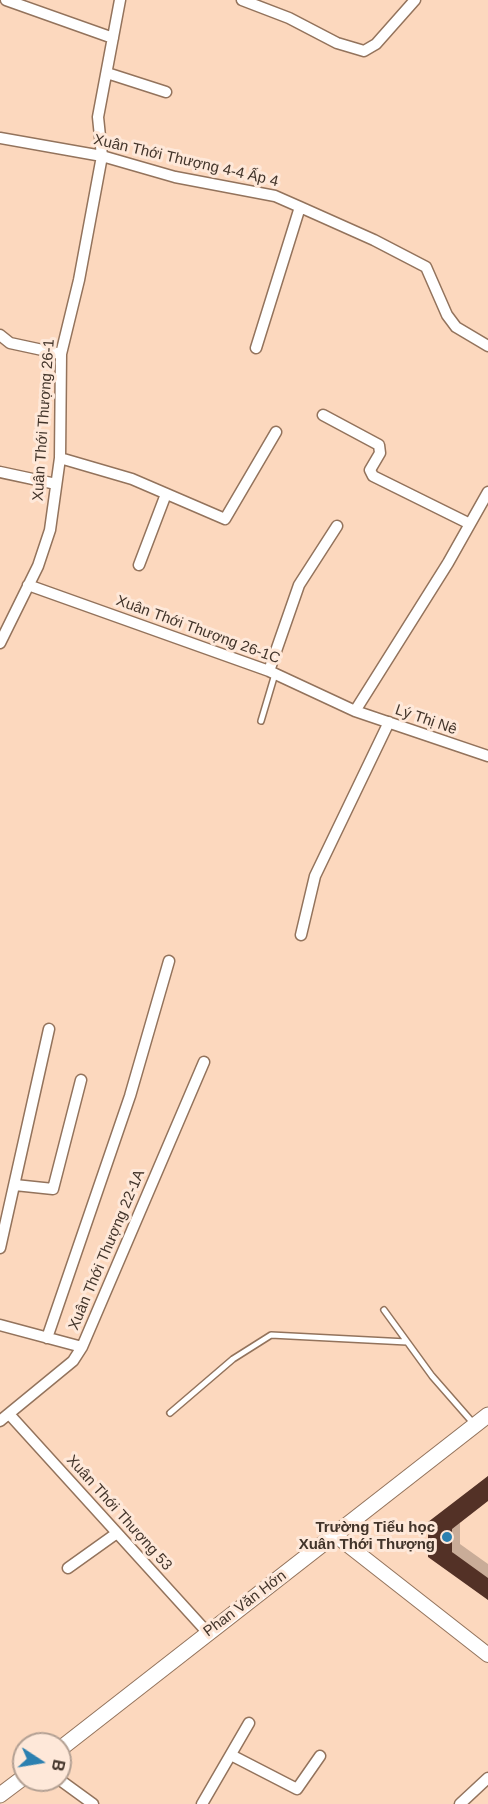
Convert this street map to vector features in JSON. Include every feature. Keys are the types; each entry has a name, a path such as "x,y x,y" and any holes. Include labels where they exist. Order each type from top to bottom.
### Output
{"main road":[{"name":"Phan Văn Hớn","path":"72,1739 488,1415"}],"street":[{"path":"6,0 113,38"},
{"name":"Xuân Thới Thượng 26-1","path":"0,643 38,566 50,530 60,458 61,354 84,253 102,156 98,117 120,0"},
{"path":"242,0 290,18 337,43 364,51 376,44 415,0"},
{"path":"107,73 166,92"},
{"name":"Xuân Thới Thượng 4-4 Ấp 4","path":"0,138 102,156 175,177 275,196 374,240 426,267 447,315 456,327 488,346"},
{"path":"256,348 300,207"},
{"path":"0,335 10,343 61,354"},
{"path":"323,415 379,445 380,453 370,470 373,476 470,524"},
{"path":"60,458 132,479 225,519 276,432"},
{"path":"0,472 56,483"},
{"path":"355,711 448,563 488,492"},
{"path":"139,565 166,494"},
{"path":"272,673 299,585 338,526"},
{"name":"Xuân Thới Thượng 26-1C","path":"28,585 272,673 355,711"},
{"name":"Lý Thị Nê","path":"355,711 488,756"},
{"path":"301,935 315,876 389,722"},
{"path":"47,1338 130,1096 169,962"},
{"path":"0,1248 49,1029"},
{"name":"Xuân Thới Thượng 22-1A","path":"4,1418 73,1361 82,1347 204,1062"},
{"path":"15,1185 53,1189 81,1080"},
{"path":"0,1325 82,1347"},
{"name":"Xuân Thới Thượng 53","path":"4,1418 117,1533 207,1632"},
{"path":"68,1569 117,1533"},
{"path":"335,1534 488,1655"},
{"path":"202,1804 249,1723"},
{"path":"231,1755 297,1789 320,1756"},
{"path":"460,1804 488,1778"},
{"path":"72,1789 93,1804"}],"lane":[{"path":"261,721 272,673"},
{"path":"384,1310 432,1376 475,1425"},
{"path":"170,1413 233,1359 271,1335 407,1342"}],"building":[{"path":"488,1476 488,1501 452,1529 452,1552 488,1578 488,1600 428,1557 428,1522"}],"place":[{"name":"Trường Tiểu học Xuân Thới Thượng","path":"447,1537"}]}
